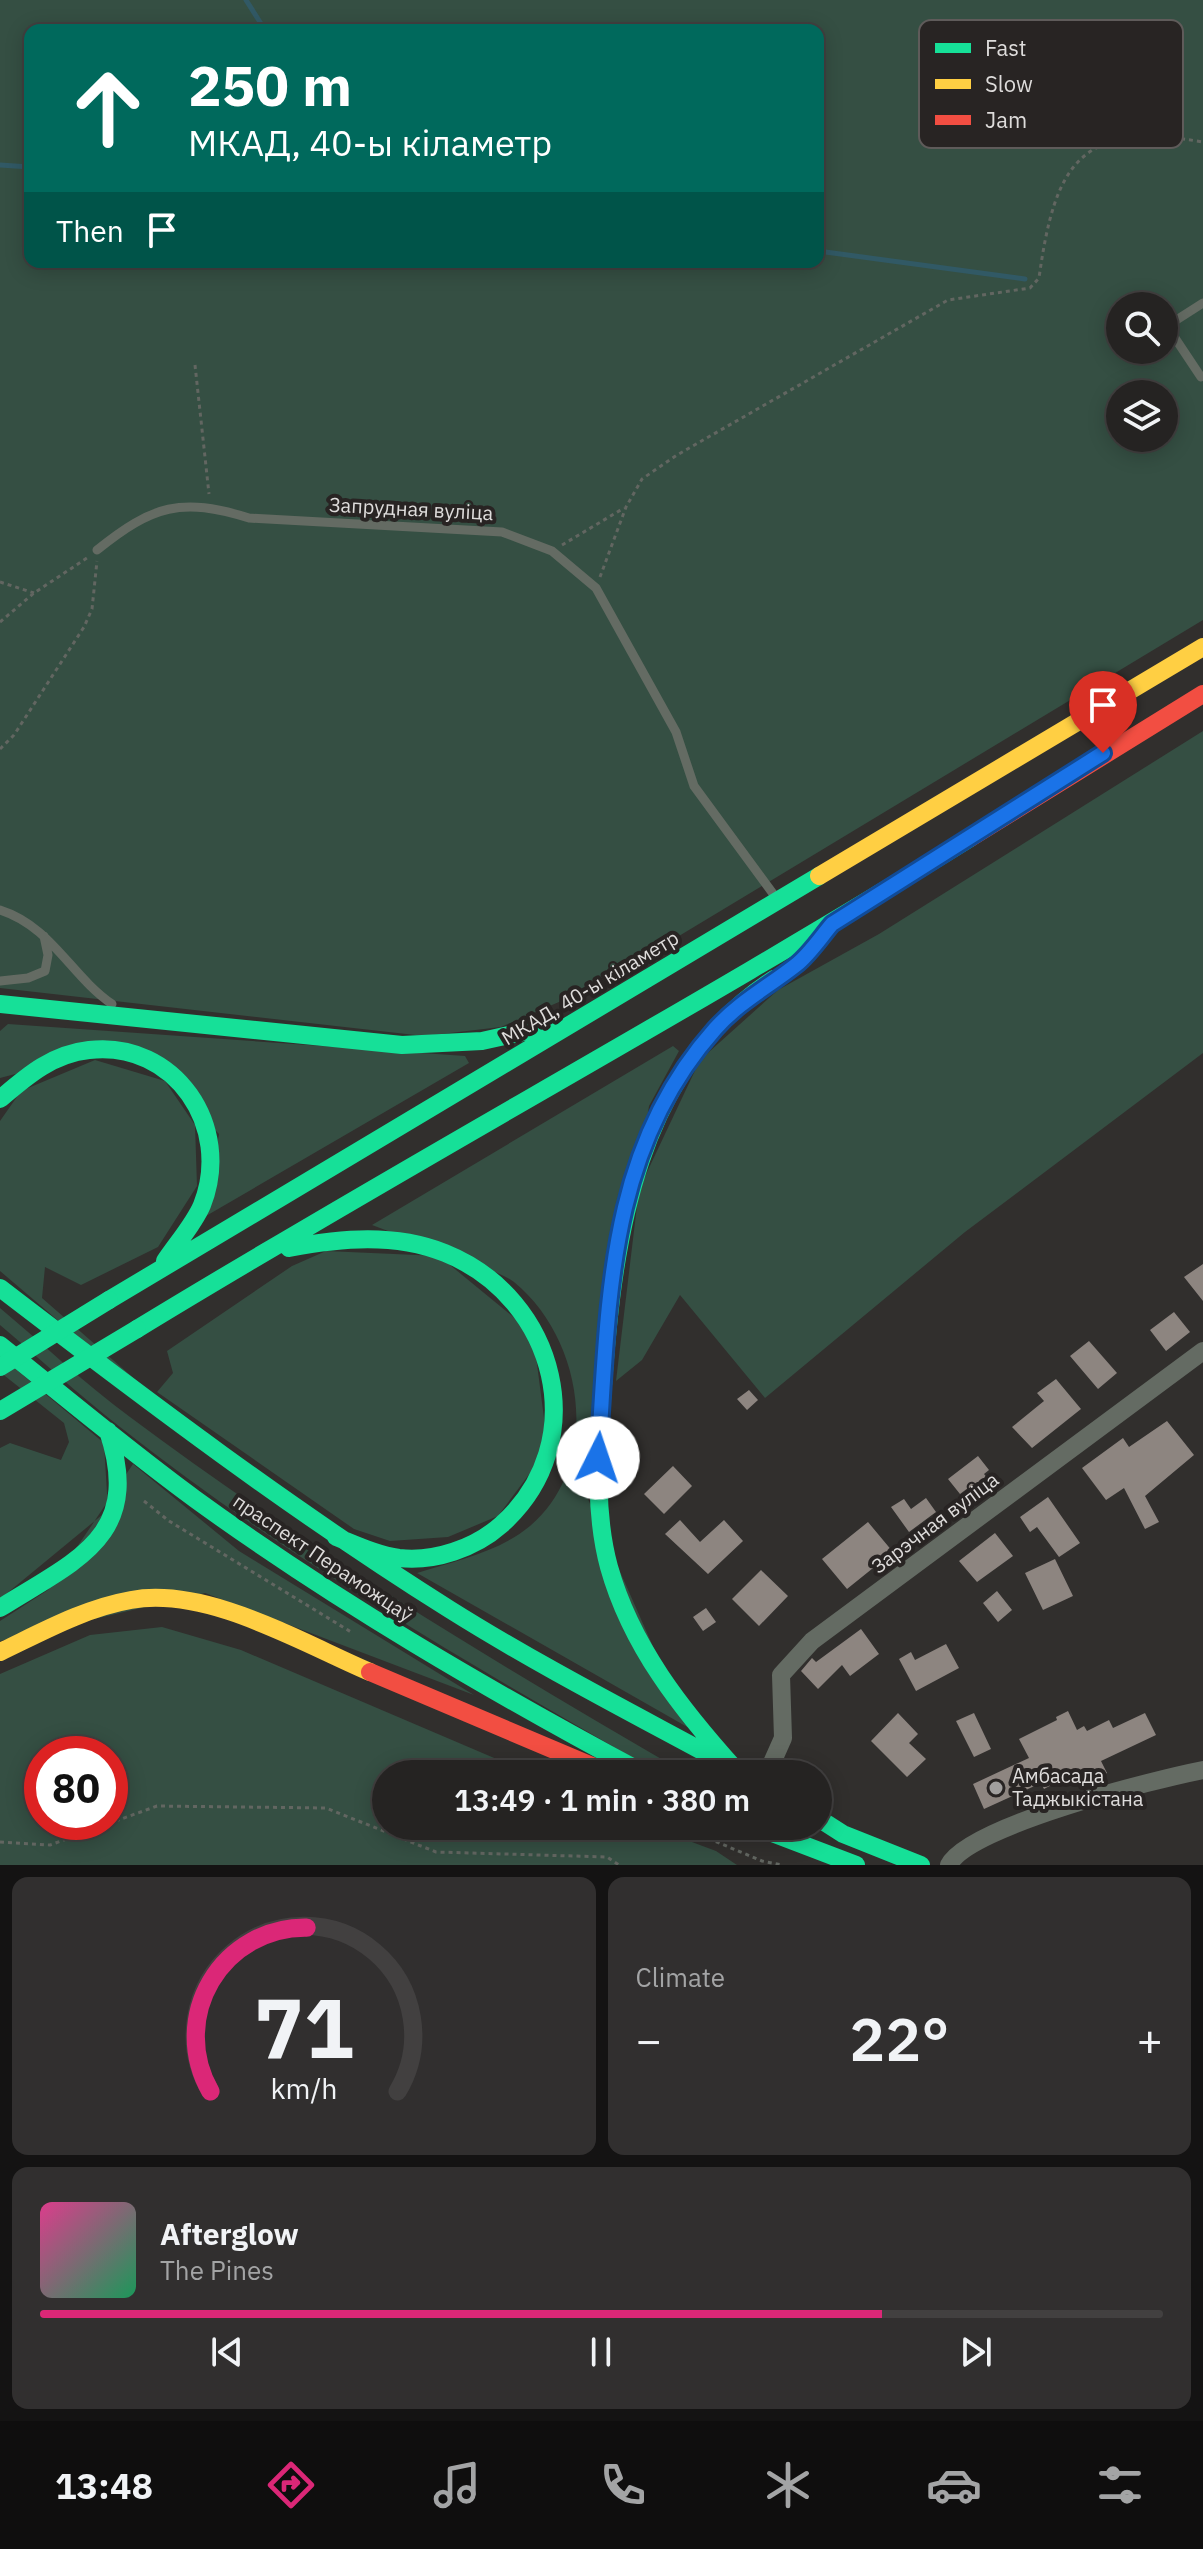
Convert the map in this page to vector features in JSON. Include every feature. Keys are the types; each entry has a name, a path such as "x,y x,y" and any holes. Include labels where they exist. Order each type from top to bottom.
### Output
{"main road":[{"name":"МКАД, 40-ы кіламетр","path":"0,1367 1203,647"},
{"path":"0,1411 258,1255 832,924 1203,694"},
{"path":"728,1760 673,1696 631,1622 610,1568 596,1489 614,1264 629,1182 649,1127 670,1088 731,1013 766,983 797,964 832,924"},
{"path":"2,1006 402,1045 482,1041 582,1019"},
{"path":"0,1099 26,1072 48,1061 80,1052 111,1050 139,1055 184,1082 200,1102 213,1153 203,1204 177,1248 148,1280"},
{"path":"258,1255 337,1237 370,1237 435,1250 491,1280 514,1303 543,1347 551,1370 558,1423 554,1447 534,1490 500,1528 459,1550 400,1558 336,1537"},
{"path":"0,1288 205,1446 336,1537 452,1612 716,1760"},
{"name":"праспект Пераможцаў","path":"0,1345 223,1519 396,1634 504,1699 619,1760"},
{"path":"0,1608 74,1556 111,1522 122,1496 123,1483 120,1459 108,1431"},
{"path":"0,1652 92,1609 122,1600 157,1596 188,1601 279,1634 578,1760"},
{"path":"832,1827 921,1865"},
{"path":"791,1840 856,1865"}],"street":[{"name":"Зарэчная вуліца","path":"773,1760 783,1738 781,1675 791,1660 812,1641 1203,1351"},
{"path":"949,1865 971,1844 1095,1796 1203,1770"}],"lane":[{"path":"1201,377 1167,326 1203,303"},
{"name":"Запрудная вуліца","path":"97,550 127,526 174,506 210,506 249,518 502,532 552,551 596,588 676,732 694,786 778,901"},
{"path":"0,910 57,946 88,985 132,1019"},
{"path":"0,981 28,978 45,971 48,955 44,936"}],"path":[{"path":"1183,139 1203,142"},
{"path":"596,588 626,507 642,479 677,455 948,300 1030,288 1039,278 1056,191 1067,172 1087,152 1096,148"},
{"path":"195,365 210,506"},
{"path":"552,551 626,507"},
{"path":"0,622 34,593 97,550"},
{"path":"0,749 14,735 84,627 92,609 97,550"},
{"path":"0,582 34,593"},
{"path":"0,1842 50,1845 157,1806 326,1808 436,1852 607,1857 619,1865"},
{"path":"716,1840 782,1865"}],"green space":[{"path":"0,0 1203,0 1203,620 596,986 501,1027 424,1036 0,988"},
{"path":"1203,731 1203,1053 965,1232 765,1398 680,1295 642,1360 616,1381 639,1189 700,1060 778,990 879,934"},
{"path":"8,1024 465,1056 469,1063 206,1216 219,1134 130,1044 0,1078 0,1031"},
{"path":"673,1046 679,1051 649,1106 588,1499 689,1728 417,1573 491,1549 530,1526 553,1500 568,1470 575,1437 576,1402 569,1368 556,1335 538,1306 514,1282 372,1225"},
{"path":"95,1060 165,1081 195,1125 197,1186 158,1247 81,1285 45,1267 42,1298 153,1395 149,1398 0,1271 0,1121 21,1091"},
{"path":"326,1251 439,1256 533,1333 548,1449 498,1516 448,1537 390,1541 354,1529 157,1392 173,1373 167,1351 292,1266"},
{"path":"0,1308 113,1404 265,1513 474,1647 663,1760 637,1760 453,1653 316,1567 184,1476 120,1427 0,1325"},
{"path":"0,1356 104,1443 108,1510 0,1599 0,1448 10,1443 61,1460 69,1442 64,1423 0,1372"},
{"path":"133,1464 239,1551 474,1695 205,1593 0,1641 0,1621 48,1590"},
{"path":"162,1627 241,1650 499,1760 372,1760 372,1840 687,1840 716,1851 737,1865 0,1865 0,1674 90,1635"}],"building":[{"path":"1203,1264 1203,1301 1184,1277"},
{"path":"1174,1312 1190,1332 1166,1351 1150,1330"},
{"path":"1089,1341 1117,1373 1098,1389 1070,1356"},
{"path":"1056,1379 1081,1409 1032,1448 1012,1427 1044,1401 1037,1393"},
{"path":"749,1390 758,1400 747,1410 737,1399"},
{"path":"1167,1421 1194,1455 1145,1496 1159,1522 1145,1529 1124,1488 1106,1500 1082,1468 1123,1438 1129,1447"},
{"path":"978,1456 989,1470 984,1474 988,1479 971,1492 968,1488 960,1494 948,1479"},
{"path":"673,1466 692,1486 664,1514 644,1494"},
{"path":"1048,1497 1080,1543 1059,1557 1037,1527 1030,1532 1020,1517"},
{"path":"926,1498 936,1512 909,1532 891,1507 904,1499 911,1509"},
{"path":"680,1520 700,1542 724,1520 743,1541 708,1574 665,1534"},
{"path":"868,1522 893,1552 847,1589 822,1559"},
{"path":"995,1533 1013,1556 977,1582 959,1561"},
{"path":"1055,1559 1073,1596 1043,1610 1025,1573"},
{"path":"761,1570 788,1596 759,1626 732,1599"},
{"path":"997,1591 1012,1610 998,1622 983,1603"},
{"path":"706,1608 716,1622 703,1631 693,1617"},
{"path":"861,1629 879,1654 850,1676 842,1665 818,1689 801,1671 812,1658 816,1662"},
{"path":"946,1644 959,1668 916,1691 899,1659 911,1652 915,1660"},
{"path":"1068,1711 1077,1730 1084,1726 1087,1731 1109,1720 1113,1728 1145,1713 1156,1735 1101,1761 1107,1773 1088,1782 1082,1769 1044,1789 1041,1783 984,1809 973,1784 1029,1758 1019,1739"},
{"path":"898,1713 918,1734 909,1743 926,1759 907,1777 871,1741"},
{"path":"974,1713 991,1749 974,1757 956,1721"}],"waterway":[{"path":"246,0 261,24"},
{"path":"0,165 24,167"},
{"path":"824,252 1025,279"}],"traffic: fast":[{"path":"137,1329 763,963 970,838"},
{"path":"109,1300 819,876"},
{"path":"727,1760 660,1676 619,1596 609,1567 601,1522 598,1477 600,1431 615,1272 625,1215 641,1160 662,1108 691,1059 728,1016 774,979"},
{"path":"0,1004 402,1045 482,1041 550,1026"},
{"path":"0,1099 30,1074 52,1061 89,1050 120,1051 147,1059 171,1074 189,1094 203,1119 210,1146 210,1176 199,1212 165,1261"},
{"path":"289,1248 368,1239 407,1242 445,1253 483,1274 514,1303 536,1337 550,1375 554,1415 547,1454 530,1492 491,1533 454,1552 413,1559 383,1555 336,1537"},
{"path":"0,1288 221,1454 391,1572 517,1650 718,1760"},
{"path":"0,1367 109,1300"},
{"path":"0,1411 137,1329"},
{"path":"0,1345 170,1480 303,1574 472,1678 620,1760"},
{"path":"0,1608 78,1558 110,1520 117,1496 117,1467 108,1431"},
{"path":"832,1827 921,1865"},
{"path":"791,1840 856,1865"}],"traffic: slow":[{"path":"819,876 1203,647"},
{"path":"0,1652 97,1609 131,1600 160,1598 191,1601 254,1620 370,1672"}],"traffic: jam":[{"path":"970,838 1203,694"},
{"path":"370,1672 578,1760"}],"place":[{"name":"Амбасада Таджыкістана","path":"996,1788"}],"route":[{"path":"598,1458 614,1264 623,1209 641,1146 670,1088 714,1030 766,983 797,964 832,924 1103,753"}]}
